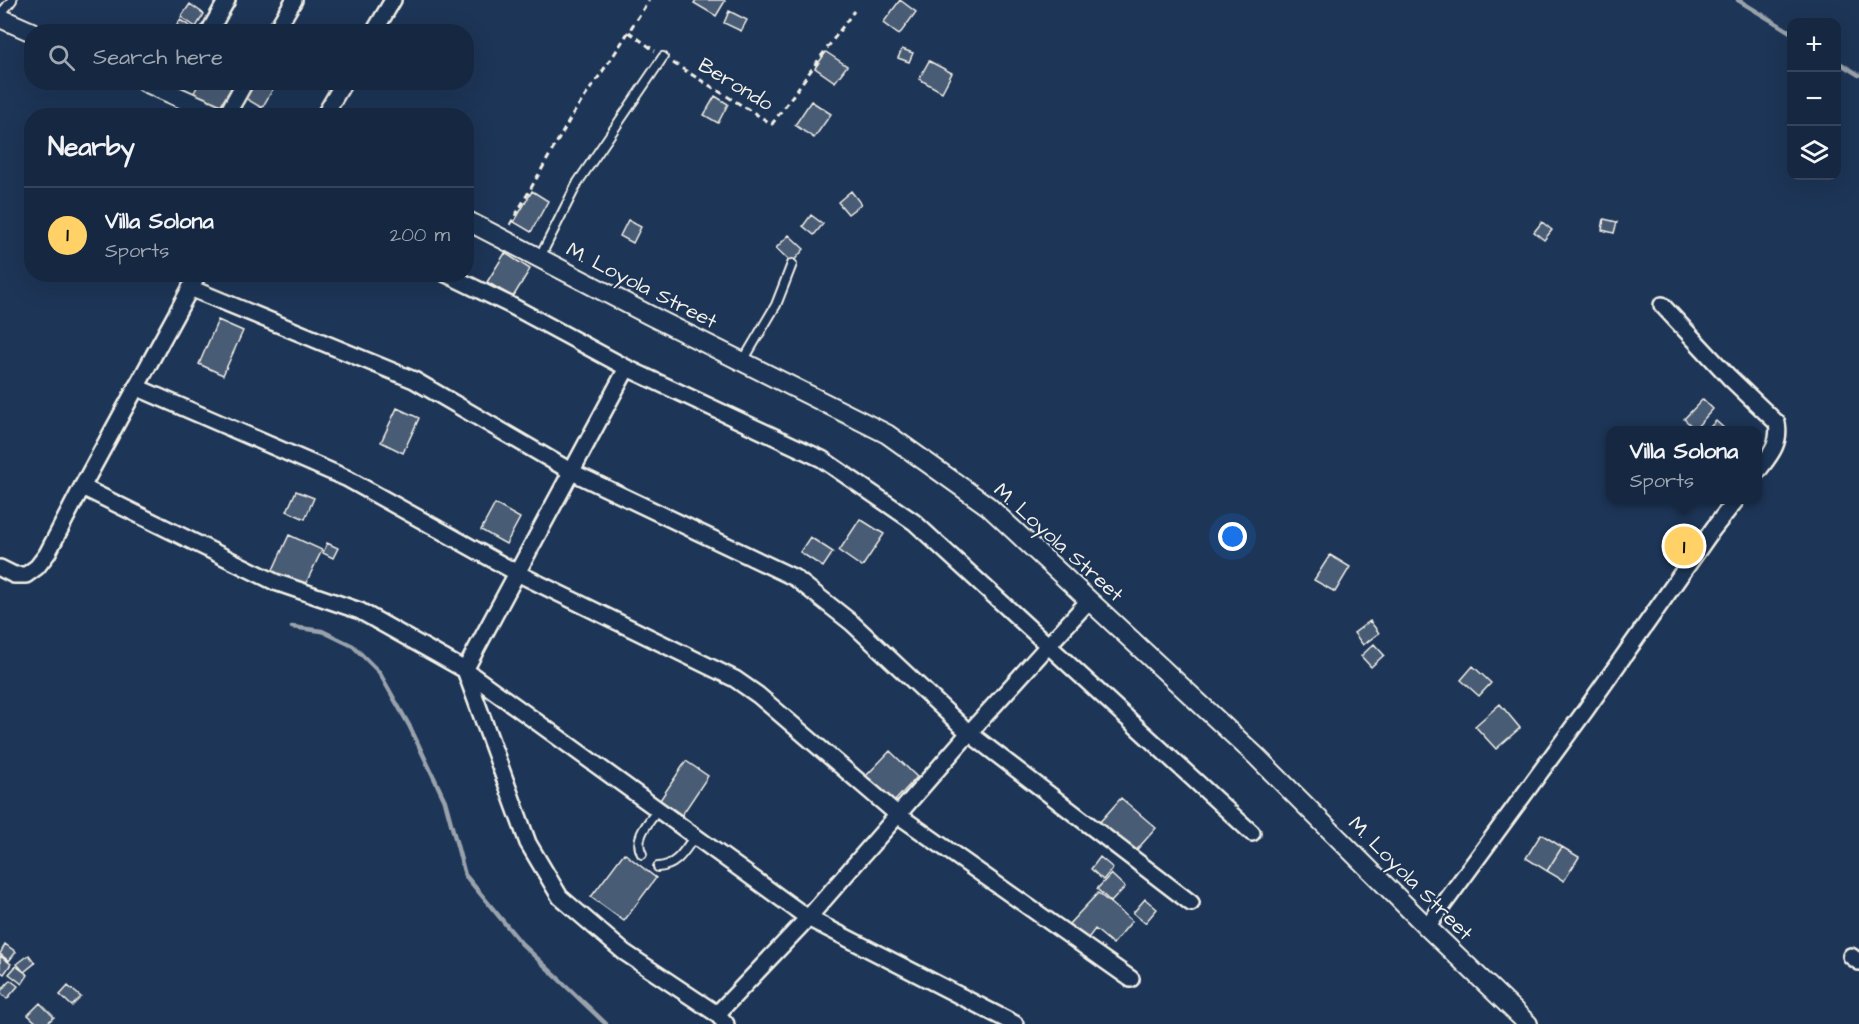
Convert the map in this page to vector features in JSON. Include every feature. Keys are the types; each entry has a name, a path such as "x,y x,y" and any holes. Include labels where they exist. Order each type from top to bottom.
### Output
{"street":[{"path":"214,24 227,0"},
{"path":"280,24 294,0"},
{"path":"379,24 393,0"},
{"path":"0,17 24,28"},
{"path":"178,90 208,108"},
{"path":"230,108 241,90"},
{"path":"329,108 339,90"},
{"name":"M. Loyola Street","path":"474,224 887,434 988,506 1248,748 1427,927 1528,1024"},
{"path":"0,568 14,575 26,574 37,567 47,554 193,282"},
{"path":"463,282 510,304 627,368 822,459 914,522 1252,833"},
{"path":"189,288 414,380 572,472 795,578 852,623 969,733 1191,903"},
{"path":"1662,305 1729,377 1777,423 1779,433 1776,448 1762,466"},
{"path":"627,368 465,670 528,843 560,897 624,952 722,1019 969,733 1083,607"},
{"path":"136,387 346,478 517,573 735,679 758,695 898,815 1131,979"},
{"path":"82,487 274,582 360,611 465,670 808,918 1015,1024"},
{"path":"1427,927 1586,711 1733,504"}],"lane":[{"path":"0,17 12,0"},
{"path":"539,258 578,182 663,57"},
{"path":"743,361 776,305 792,264"},
{"path":"642,854 638,847 639,839 658,810"},
{"path":"658,867 668,867 679,858 695,836"}],"path":[{"path":"502,238 573,114 649,0"},
{"name":"Berondo","path":"628,32 663,57 772,124 854,11"}],"building":[{"path":"696,0 725,1 716,16 694,3"},
{"path":"900,0 916,12 899,35 883,23"},
{"path":"190,4 204,14 198,24 192,24 181,17"},
{"path":"729,11 747,20 741,31 724,23"},
{"path":"902,49 913,53 909,62 898,58"},
{"path":"826,52 847,66 835,82 815,68"},
{"path":"929,61 952,73 942,92 919,79"},
{"path":"195,90 230,90 219,108 212,108 192,96"},
{"path":"250,90 272,90 262,108 245,98"},
{"path":"715,96 728,104 718,123 704,115"},
{"path":"811,101 831,114 814,138 795,125"},
{"path":"532,191 548,201 531,232 514,222"},
{"path":"851,191 861,204 848,214 838,202"},
{"path":"811,215 823,224 814,235 803,226"},
{"path":"1604,219 1617,222 1614,233 1602,230"},
{"path":"628,220 641,227 633,243 620,236"},
{"path":"1542,222 1552,230 1544,240 1534,232"},
{"path":"789,235 804,249 792,263 776,248"},
{"path":"505,253 530,269 513,297 487,282"},
{"path":"218,320 243,331 223,375 199,364"},
{"path":"1703,399 1713,409 1698,426 1692,426 1684,419"},
{"path":"397,408 419,418 403,453 381,442"},
{"path":"1716,421 1722,426 1711,426"},
{"path":"296,491 314,498 305,519 287,511"},
{"path":"495,504 520,518 506,544 481,530"},
{"path":"860,519 884,534 862,567 839,551"},
{"path":"289,535 322,550 304,587 272,572"},
{"path":"810,537 833,552 823,567 800,552"},
{"path":"327,543 338,548 333,558 323,553"},
{"path":"1330,555 1350,567 1335,592 1314,580"},
{"path":"1370,621 1379,633 1363,645 1354,633"},
{"path":"1374,644 1384,655 1371,667 1361,656"},
{"path":"1473,666 1491,683 1479,696 1461,680"},
{"path":"1500,704 1520,728 1496,749 1475,726"},
{"path":"890,751 917,777 893,803 865,777"},
{"path":"686,761 708,776 682,815 660,800"},
{"path":"1121,798 1156,828 1134,853 1099,823"},
{"path":"1541,834 1562,847 1547,871 1526,858"},
{"path":"1562,847 1579,857 1564,881 1547,871"},
{"path":"624,853 656,878 624,921 591,897"},
{"path":"1100,857 1113,868 1103,880 1091,869"},
{"path":"1111,874 1125,887 1111,902 1097,889"},
{"path":"1098,893 1132,921 1113,944 1095,929 1086,941 1067,926"},
{"path":"1145,899 1157,909 1145,923 1133,913"},
{"path":"5,944 16,952 9,961 0,954"},
{"path":"29,955 35,963 24,972 17,964"},
{"path":"0,956 11,964 4,974 0,971"},
{"path":"16,966 28,975 22,984 9,974"},
{"path":"10,980 18,986 7,999 0,992"},
{"path":"68,986 81,997 72,1006 60,995"},
{"path":"40,1003 54,1017 46,1024 38,1024 28,1015"}],"waterway":[{"path":"1738,0 1787,30"},
{"path":"1841,64 1859,75"},
{"path":"292,627 322,631 353,646 379,672 410,727 445,801 465,875 521,943 606,1024"}],"place":[{"name":"Villa Solona","path":"1684,546"}]}
